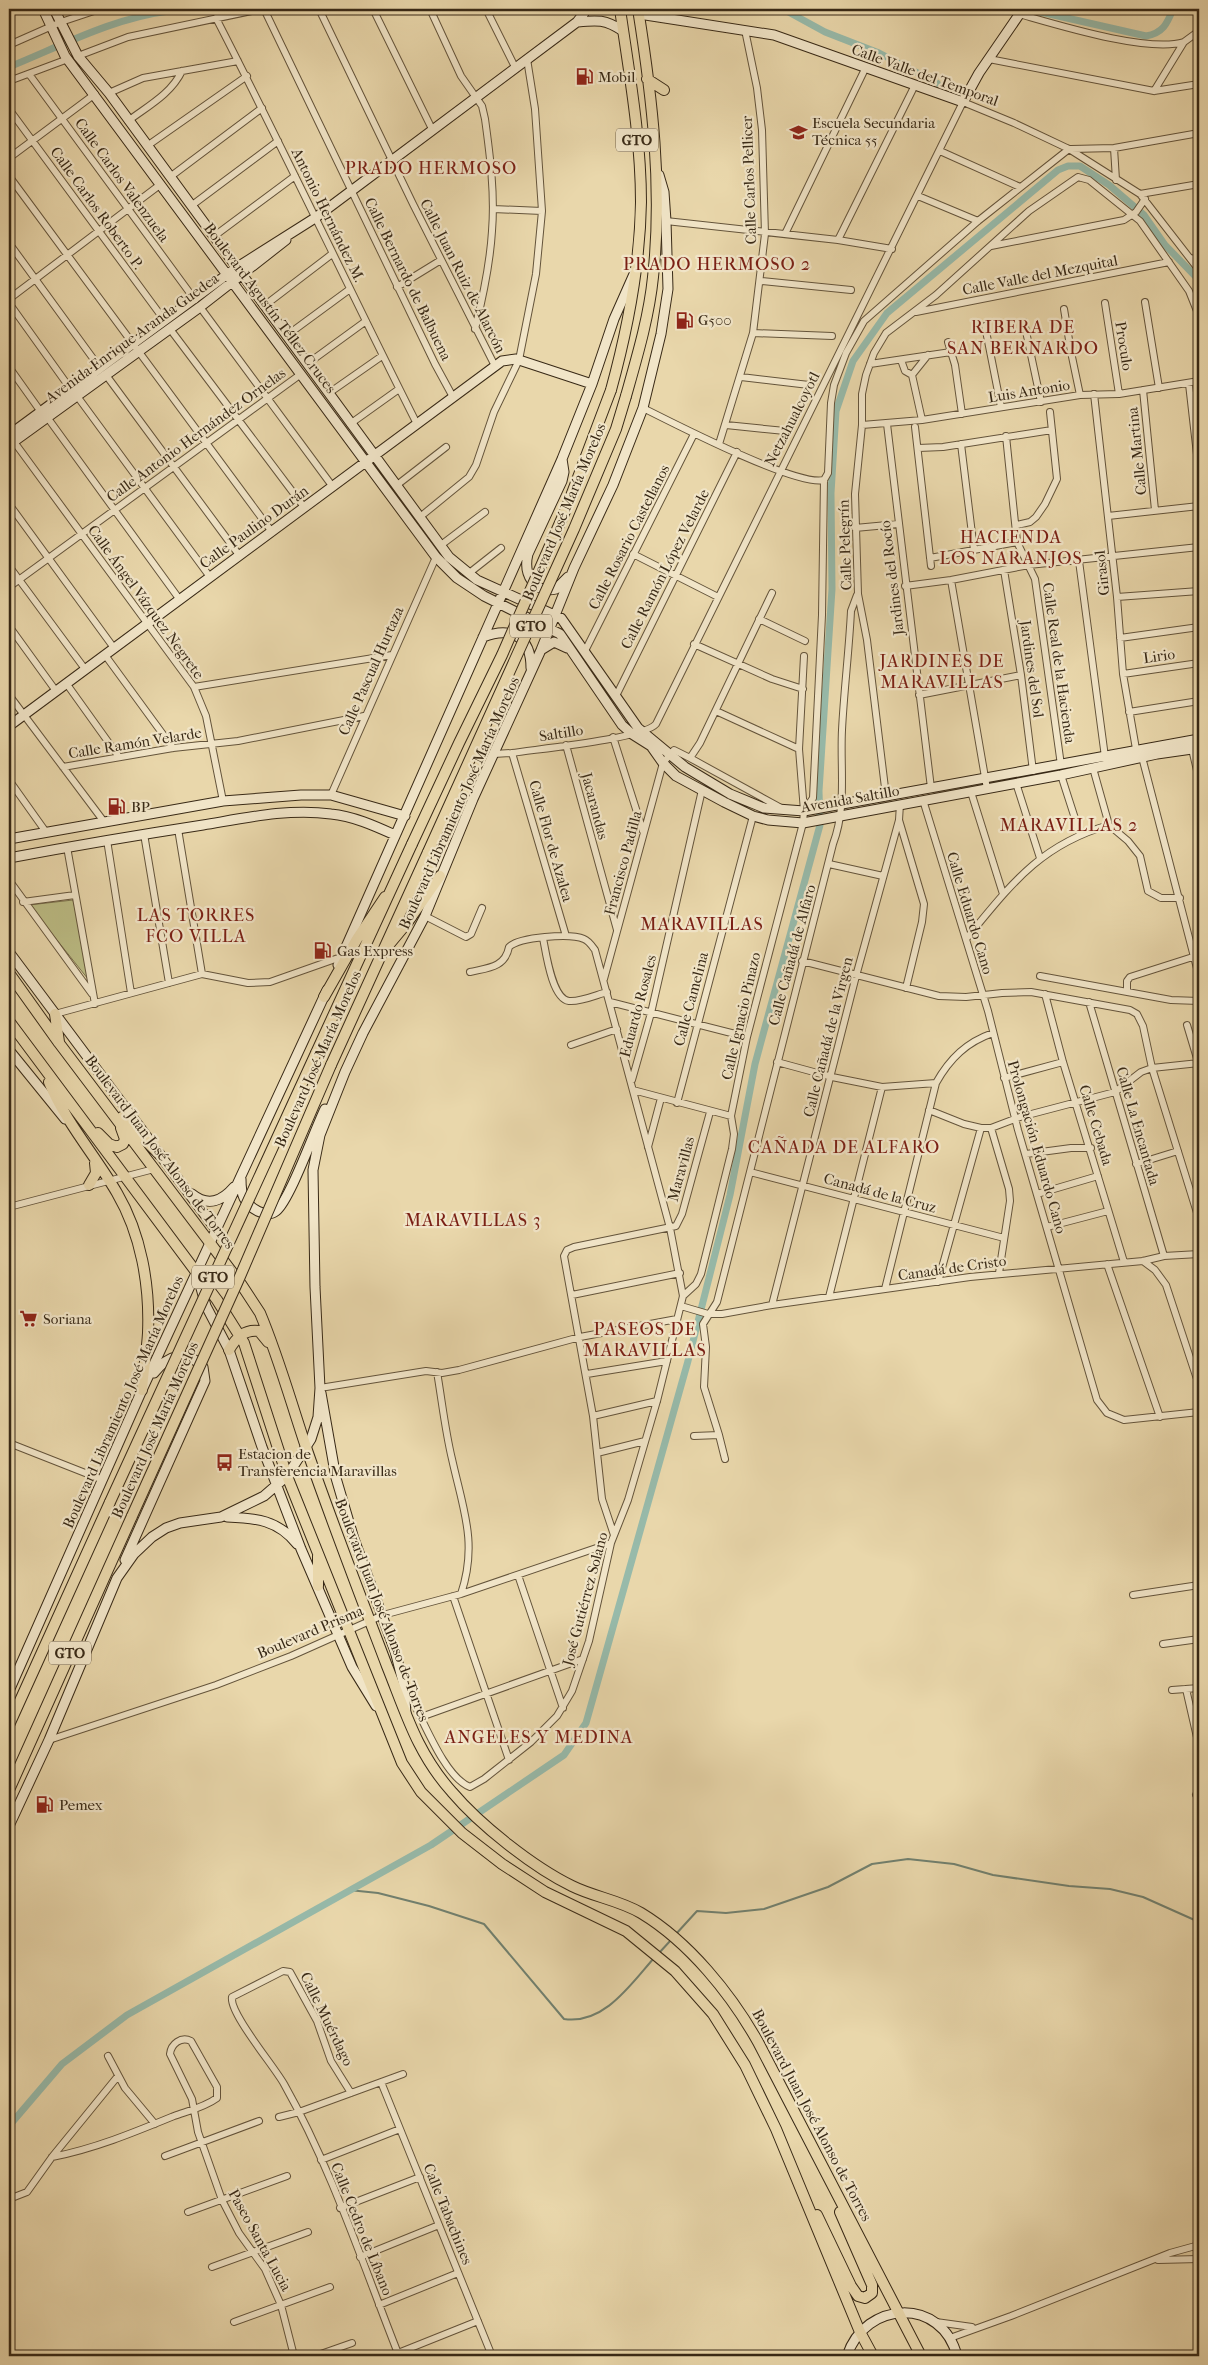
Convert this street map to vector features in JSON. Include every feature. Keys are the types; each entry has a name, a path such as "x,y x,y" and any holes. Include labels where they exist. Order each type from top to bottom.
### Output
{"main road":[{"name":"Boulevard José María Morelos","path":"9,1725 412,844 502,655 562,518 610,390 630,310 639,234 640,174 620,9"},
{"name":"GTO","path":"638,11 658,170"},
{"path":"647,79 664,90"},
{"name":"Boulevard José María Morelos","path":"9,1790 238,1281 331,1065 574,529 616,429 636,360 653,278 658,170"},
{"path":"380,956 407,923 440,876"},
{"path":"324,997 371,916 396,882"},
{"name":"Boulevard Juan José Alonso de Torres","path":"9,973 260,1313 306,1448 369,1622 406,1718 427,1761 466,1808 518,1850 556,1878 631,1908 656,1925 708,1972 747,2023 873,2260 921,2356"},
{"path":"55,1014 59,1043"},
{"path":"9,1021 58,1087 106,1141 117,1147 123,1144 125,1139 118,1120"},
{"path":"44,1070 54,1095 71,1125 109,1180 132,1223 145,1271 148,1319 142,1390"},
{"path":"58,1087 240,1335 287,1476 402,1763 412,1779 449,1822 502,1864 545,1892 614,1924 642,1942 692,1988 724,2028 745,2065 768,2113 860,2332 873,2356"},
{"path":"100,1096 160,1155"},
{"path":"89,1185 96,1173 93,1157"},
{"path":"230,1350 240,1335 254,1331 266,1337 283,1388 291,1403"},
{"path":"318,1550 318,1586"},
{"path":"800,2186 858,2296 867,2297 872,2293 872,2285 834,2200 826,2174"}],"street":[{"name":"Boulevard Agustín Téllez Cruces","path":"43,9 66,56 436,557 464,583 497,603"},
{"name":"Boulevard Agustín Téllez Cruces","path":"54,9 76,52 109,93 449,557 468,574 502,593"},
{"path":"9,43 100,9"},
{"path":"76,52 128,37 262,9"},
{"name":"Calle Bernardo de Balbuena","path":"262,9 435,364 454,397"},
{"name":"Calle Juan Ruiz de Alarcón","path":"319,9 494,366"},
{"path":"373,9 432,129"},
{"path":"430,9 461,76 476,96 484,112 493,209 489,257 475,329"},
{"path":"486,9 515,67"},
{"path":"576,22 586,9"},
{"name":"Calle Valle del Temporal","path":"638,11 774,35 801,43 963,102 1069,149 1114,148 1199,133"},
{"path":"963,102 1021,12 1146,44 1172,46 1184,42 1199,31"},
{"name":"Antonio Hernández M.","path":"216,18 247,76 332,254 417,424"},
{"path":"576,22 596,20 610,22 623,31"},
{"name":"Avenida Enrique Aranda Guedea","path":"103,372 132,344 167,325 198,304 278,240 315,218 392,158 576,22"},
{"name":"Calle Carlos Pellicer","path":"719,444 753,333 761,281 765,234 762,130 757,88 746,30"},
{"path":"1154,92 1184,42"},
{"path":"9,81 29,74 66,56"},
{"path":"420,517 461,486 473,472 494,412 519,360 536,274 542,211 537,133 527,59"},
{"path":"989,59 1154,92 1199,84"},
{"path":"109,93 132,81 238,61"},
{"path":"785,234 866,67"},
{"path":"128,121 165,93 177,81 182,71"},
{"name":"Calle Carlos Valenzuela","path":"29,74 333,487"},
{"path":"147,146 247,76"},
{"path":"838,240 915,85"},
{"path":"9,158 95,94"},
{"name":"Netzahualcoyotl","path":"636,733 652,729 656,724 779,471 892,249 963,102"},
{"path":"170,178 262,108"},
{"name":"Calle Carlos Roberto P.","path":"9,110 98,233 304,507"},
{"path":"191,206 278,141"},
{"path":"1114,148 1116,180"},
{"path":"804,811 813,798 822,615 824,480 828,473 830,408 834,385 858,330 882,304 978,221 1069,149 1140,194 1199,270"},
{"path":"940,151 1020,187"},
{"name":"Boulevard Libramiento José María Morelos","path":"9,1826 50,1740 117,1578 142,1545 166,1528 180,1523 221,1517 252,1503 277,1486 287,1476 306,1448 316,1428 320,1388 315,1287 313,1170 320,1134 345,1072 425,916 440,876 541,650 574,568 613,485 643,408 658,352 665,312 668,264 666,221 664,192 658,170"},
{"path":"9,176 272,532"},
{"path":"213,237 295,176"},
{"name":"Calle Pelegrín","path":"886,796 867,640 858,594 855,528 855,494 862,425 862,394 870,364 879,343 886,333 915,312 1029,211 1078,177 1089,180 1133,214"},
{"path":"161,184 35,279 9,301 74,393 210,577"},
{"path":"1140,194 1199,184"},
{"path":"918,196 978,221"},
{"path":"990,246 1124,220 1133,214 1145,199"},
{"path":"493,209 542,211"},
{"path":"1133,214 1140,221 1188,291 1198,309 1199,316"},
{"path":"666,221 765,234 785,234 838,240 892,249"},
{"path":"9,243 239,555"},
{"path":"264,306 332,254"},
{"path":"1191,259 1199,257"},
{"path":"397,287 441,260"},
{"name":"Calle Valle del Mezquital","path":"915,312 1169,262"},
{"name":"Boulevard Libramiento José María Morelos","path":"9,1691 142,1390 324,997 405,816 497,603 562,459 592,384 614,319 634,273"},
{"path":"761,281 851,290"},
{"path":"286,336 350,289"},
{"path":"1145,302 1159,388"},
{"name":"Proculo","path":"1105,303 1119,394"},
{"path":"1064,309 1080,395"},
{"path":"307,364 366,321"},
{"path":"1024,322 1041,402"},
{"name":"Avenida Enrique Aranda Guedea","path":"10,438 103,372 138,352 167,325"},
{"path":"985,326 1001,407"},
{"path":"753,333 832,336"},
{"path":"948,342 962,414"},
{"path":"870,364 951,352"},
{"path":"912,375 928,355"},
{"path":"329,394 382,356"},
{"name":"Calle Paulino Durán","path":"9,726 494,366 508,358 519,360"},
{"path":"519,360 592,384"},
{"path":"902,360 905,371 912,375 922,420"},
{"path":"9,367 180,600"},
{"name":"Calle Antonio Hernández Ornelas","path":"9,587 173,465 301,374"},
{"path":"740,377 809,385"},
{"name":"Luis Antonio","path":"862,425 922,420 1080,395 1119,394 1199,381"},
{"path":"1189,384 1198,444 1199,472"},
{"path":"350,424 399,389"},
{"name":"Calle Martina","path":"1144,390 1155,510"},
{"name":"Girasol","path":"1094,394 1113,556 1123,674 1129,712 1197,955 1199,976"},
{"path":"643,408 694,434 779,471 807,479 824,480"},
{"path":"1016,525 1030,522 1036,517 1056,484 1058,470 1050,412"},
{"name":"Jardines del Rocío","path":"887,424 905,586 931,788"},
{"path":"726,425 785,431"},
{"path":"915,428 931,566"},
{"path":"918,448 961,444 1052,430"},
{"name":"Calle Rosario Castellanos","path":"586,651 694,434"},
{"path":"930,558 1017,542 1006,436"},
{"name":"Calle Ángel Vázquez Negrete","path":"10,438 194,687 202,705 212,742 223,801"},
{"path":"961,444 974,550"},
{"path":"397,485 446,447"},
{"name":"Calle Ramón López Velarde","path":"616,696 737,452"},
{"path":"562,459 564,472 559,489 532,544 526,567 536,586 549,591 559,587 574,568"},
{"path":"9,504 114,648"},
{"path":"1108,516 1199,506"},
{"path":"441,545 485,512"},
{"path":"855,528 898,524"},
{"name":"Calle Real de la Hacienda","path":"1017,542 1035,579 1061,765"},
{"path":"905,586 951,580 1029,565 1199,547"},
{"path":"468,574 501,548"},
{"path":"633,554 718,597"},
{"name":"Calle Pascual Hurtaza","path":"330,795 436,557"},
{"path":"1079,561 1105,757"},
{"path":"9,566 85,669"},
{"name":"Jardines del Sol","path":"1004,570 1021,675 1033,771"},
{"path":"951,580 987,789"},
{"path":"1117,597 1199,591"},
{"name":"Avenida Saltillo","path":"502,593 555,615 566,623 616,696 636,733 742,800 764,808 804,811 1105,757 1195,748"},
{"path":"690,758 716,711 772,593"},
{"name":"Calle Cañadá de Alfaro","path":"706,1314 717,1302 802,961 829,864 840,805 842,730 851,611 858,594"},
{"name":"Avenida Saltillo","path":"497,603 560,634 615,714 651,746 663,763 676,776 753,816 785,823 803,823 1062,775 1093,768 1139,753 1199,739"},
{"path":"760,619 805,641"},
{"path":"9,626 56,691"},
{"path":"1120,638 1199,627"},
{"path":"483,637 500,633 522,640 529,648 531,655 530,673"},
{"path":"541,650 550,644 558,642 574,655"},
{"path":"694,644 772,679 803,689"},
{"path":"105,655 173,748"},
{"path":"194,687 392,655"},
{"name":"Calle Ignacio Pinazo","path":"683,1296 696,1284 705,1259 732,1149 734,1134 731,1116 747,1037 803,823 804,811 799,748 804,656"},
{"name":"Lirio","path":"1123,674 1199,663"},
{"path":"919,695 1021,675"},
{"path":"66,684 119,757"},
{"path":"9,695 105,823"},
{"path":"1129,712 1199,701"},
{"path":"716,711 799,748"},
{"name":"Calle Ramón Velarde","path":"63,767 212,742 238,741 364,716"},
{"name":"Saltillo","path":"494,754 512,753 636,733"},
{"path":"613,738 644,832"},
{"name":"Jacarandas","path":"566,745 617,932"},
{"path":"1195,748 1199,779"},
{"path":"669,755 674,750 784,810"},
{"name":"Calle Flor de Azalea","path":"512,753 566,936"},
{"name":"Francisco Padilla","path":"604,980 663,763 669,755"},
{"path":"1093,768 1109,825 1128,841 1140,856 1148,891 1161,898 1180,898"},
{"path":"1062,775 1080,834"},
{"path":"9,780 46,832"},
{"path":"1016,783 1040,858"},
{"name":"Eduardo Rosales","path":"631,1081 650,1013 702,790"},
{"path":"971,792 1003,894"},
{"path":"9,839 223,801 330,795 405,816"},
{"name":"Calle Eduardo Cano","path":"923,800 993,1033"},
{"name":"Calle Cañadá de la Virgen","path":"772,1305 832,1077 856,976 899,820 900,804"},
{"path":"9,858 107,840 267,815 317,812 352,818 395,835"},
{"name":"Calle Camelina","path":"677,1103 753,816"},
{"path":"899,820 924,904 922,922 906,988"},
{"path":"966,939 1003,894 1040,858 1080,834 1109,825"},
{"path":"178,829 202,974"},
{"path":"144,834 170,983"},
{"path":"107,840 131,994"},
{"path":"67,847 95,1004"},
{"path":"829,864 883,876"},
{"path":"9,880 23,902 94,996"},
{"path":"23,902 75,895"},
{"path":"425,916 466,937 471,934 482,908"},
{"path":"406,1718 407,1706 404,1686 383,1615 354,1539 341,1496 332,1461 325,1407 320,1388 426,1371 460,1370 580,1337 677,1319 683,1296 670,1228 599,961 590,944 578,937 566,936 517,942 509,948 503,962 494,967 470,972"},
{"path":"542,938 555,988 564,1000 574,1001 607,992"},
{"path":"9,952 216,1231"},
{"path":"1127,992 1127,981 1130,977 1197,955"},
{"path":"55,1014 202,974 248,982 270,982 342,957"},
{"path":"802,961 856,976 952,998 1018,992 1046,994 1130,1010 1137,1014 1143,1026 1152,1068 1199,1219"},
{"path":"1040,976 1171,1000 1199,1001"},
{"name":"Calle Cebada","path":"1046,994 1063,1062 1091,1148 1124,1262"},
{"path":"610,1002 747,1037"},
{"name":"Calle La Encantada","path":"1089,1002 1164,1256"},
{"path":"928,1110 981,1128 991,1128 1015,1119 1115,1092 1141,1072 1152,1068 1199,1064 1187,1025"},
{"path":"571,1045 617,1029"},
{"path":"885,1289 936,1083 950,1062 969,1043 993,1033"},
{"name":"Prolongación Eduardo Cano","path":"993,1033 1015,1119 1097,1400 1107,1414 1115,1418 1133,1420 1160,1417"},
{"path":"9,1050 36,1086 71,1125"},
{"path":"777,1062 832,1077 882,1087 936,1083"},
{"path":"1004,1078 1063,1062"},
{"path":"241,1176 242,1193 250,1206 270,1214 276,1210 292,1185 321,1117 345,1072"},
{"path":"829,1297 882,1087"},
{"path":"633,1090 710,1112 731,1116"},
{"path":"648,1147 662,1098"},
{"name":"Maravillas","path":"670,1228 676,1226 679,1222 710,1112"},
{"path":"938,1282 981,1128"},
{"path":"991,1128 1009,1189 1009,1212 1000,1274"},
{"path":"1026,1154 1071,1148 1091,1148"},
{"path":"1136,1164 1178,1151"},
{"path":"9,1206 154,1169"},
{"name":"Canadá de la Cruz","path":"750,1172 1004,1238"},
{"path":"184,1188 201,1200 213,1202 223,1198 241,1176"},
{"path":"1037,1194 1098,1176"},
{"path":"1046,1227 1108,1211"},
{"path":"614,1535 602,1499 594,1416 572,1295 564,1263 565,1253 574,1247 670,1228"},
{"name":"Canadá de Cristo","path":"681,1306 706,1314 722,1314 772,1305 1000,1274 1143,1261 1164,1256 1199,1254"},
{"path":"1143,1261 1155,1270 1166,1285 1199,1385"},
{"path":"1106,1264 1160,1417 1199,1412"},
{"path":"572,1295 680,1273"},
{"path":"196,1274 206,1306 230,1350 277,1486 302,1549 352,1667 385,1721"},
{"path":"706,1314 703,1324 706,1347 704,1387 719,1434 724,1459"},
{"name":"José Gutiérrez Solano","path":"421,1717 443,1759 459,1779 470,1787 531,1742 563,1708 576,1682 583,1659 611,1543 628,1500 657,1401 677,1319"},
{"path":"117,1578 203,1388 205,1381 203,1367 192,1358 175,1356 160,1365 142,1390"},
{"path":"586,1374 667,1361"},
{"path":"437,1372 452,1458 469,1531 470,1563 461,1594"},
{"path":"594,1416 657,1401"},
{"path":"694,1436 719,1434"},
{"path":"597,1453 645,1441"},
{"path":"9,1442 103,1480"},
{"path":"221,1517 266,1520 284,1530 302,1549"},
{"name":"Boulevard Prisma","path":"50,1740 216,1684 339,1636 383,1615 461,1594 611,1543"},
{"path":"518,1575 563,1708"},
{"path":"1133,1595 1199,1585"},
{"path":"453,1596 509,1760"},
{"path":"1163,1644 1198,1639 1199,1654"},
{"path":"404,1686 421,1717 488,1695 583,1659"},
{"path":"1172,1690 1199,1687"},
{"path":"1186,1689 1199,1746"},
{"name":"Calle Muérdago","path":"299,2112 279,2075 238,2016 231,1999 283,1971 294,1975 317,2021 331,2061 351,2093"},
{"name":"Paseo Santa Lucia","path":"194,2108 217,2098 218,2091 195,2046 191,2041 185,2039 174,2044 170,2054 194,2108 201,2142 222,2200 252,2252 265,2269 281,2305 294,2356"},
{"path":"108,2056 125,2088 155,2124"},
{"path":"279,2117 299,2112 403,2074"},
{"path":"9,2199 27,2192 52,2157 118,2076"},
{"name":"Calle Tabachines","path":"381,2082 492,2356"},
{"path":"52,2157 82,2150 194,2108"},
{"name":"Calle Cedro de Líbano","path":"299,2112 321,2160 399,2355"},
{"path":"165,2156 259,2122"},
{"path":"321,2160 400,2129"},
{"path":"188,2212 287,2176"},
{"path":"340,2208 420,2177"},
{"path":"360,2257 439,2225"},
{"path":"212,2267 308,2232"},
{"path":"950,2338 1154,2260 1199,2245"},
{"path":"1154,2260 1199,2259"},
{"path":"379,2305 458,2273"},
{"path":"234,2322 330,2287"},
{"path":"848,2356 860,2332 876,2320 898,2313 918,2314 936,2322 959,2327 980,2326"},
{"path":"399,2355 478,2321"},
{"path":"936,2322 950,2338 957,2356"},
{"path":"315,2356 352,2343"}],"green space":[{"path":"73,900 90,975 88,979 29,905"}],"waterway":[{"path":"9,67 107,26 169,11 212,9"},
{"path":"783,9 825,32 879,53 937,83"},
{"path":"1036,11 1146,36 1157,33 1164,27 1173,9"},
{"path":"9,2126 62,2064 127,2015 431,1845 564,1755 586,1723 688,1361 730,1195 755,1064 820,825 819,791 832,589 831,493 836,411 853,361 887,313 1058,170 1068,166 1080,166 1109,185 1144,215 1165,245 1199,280"},
{"path":"676,1934 697,1911 726,1913 764,1909 828,1887 872,1864 908,1859 954,1864 993,1875 1069,1886 1110,1889 1143,1897 1199,1922"},
{"path":"349,1890 378,1893 429,1906 484,1924 564,2019 592,2016 604,2009 626,1990 654,1958"},
{"path":"659,1953 671,1940"}],"place":[{"name":"Mobil","path":"584,77"},
{"name":"Escuela Secundaria Técnica 55","path":"798,132"},
{"name":"G500","path":"684,320"},
{"name":"BP","path":"117,807"},
{"name":"Gas Express","path":"323,951"},
{"name":"Soriana","path":"29,1319"},
{"name":"Estacion de Transferencia Maravillas","path":"224,1463"},
{"name":"Pemex","path":"45,1805"}],"district":[{"name":"PRADO HERMOSO","path":"431,168"},
{"name":"PRADO HERMOSO 2","path":"717,264"},
{"name":"RIBERA DE SAN BERNARDO","path":"1023,337"},
{"name":"HACIENDA LOS NARANJOS","path":"1011,547"},
{"name":"JARDINES DE MARAVILLAS","path":"942,671"},
{"name":"MARAVILLAS 2","path":"1069,825"},
{"name":"MARAVILLAS","path":"702,924"},
{"name":"LAS TORRES FCO VILLA","path":"196,925"},
{"name":"CAÑADA DE ALFARO","path":"844,1147"},
{"name":"MARAVILLAS 3","path":"473,1220"},
{"name":"PASEOS DE MARAVILLAS","path":"645,1339"},
{"name":"ANGELES Y MEDINA","path":"539,1737"}]}
